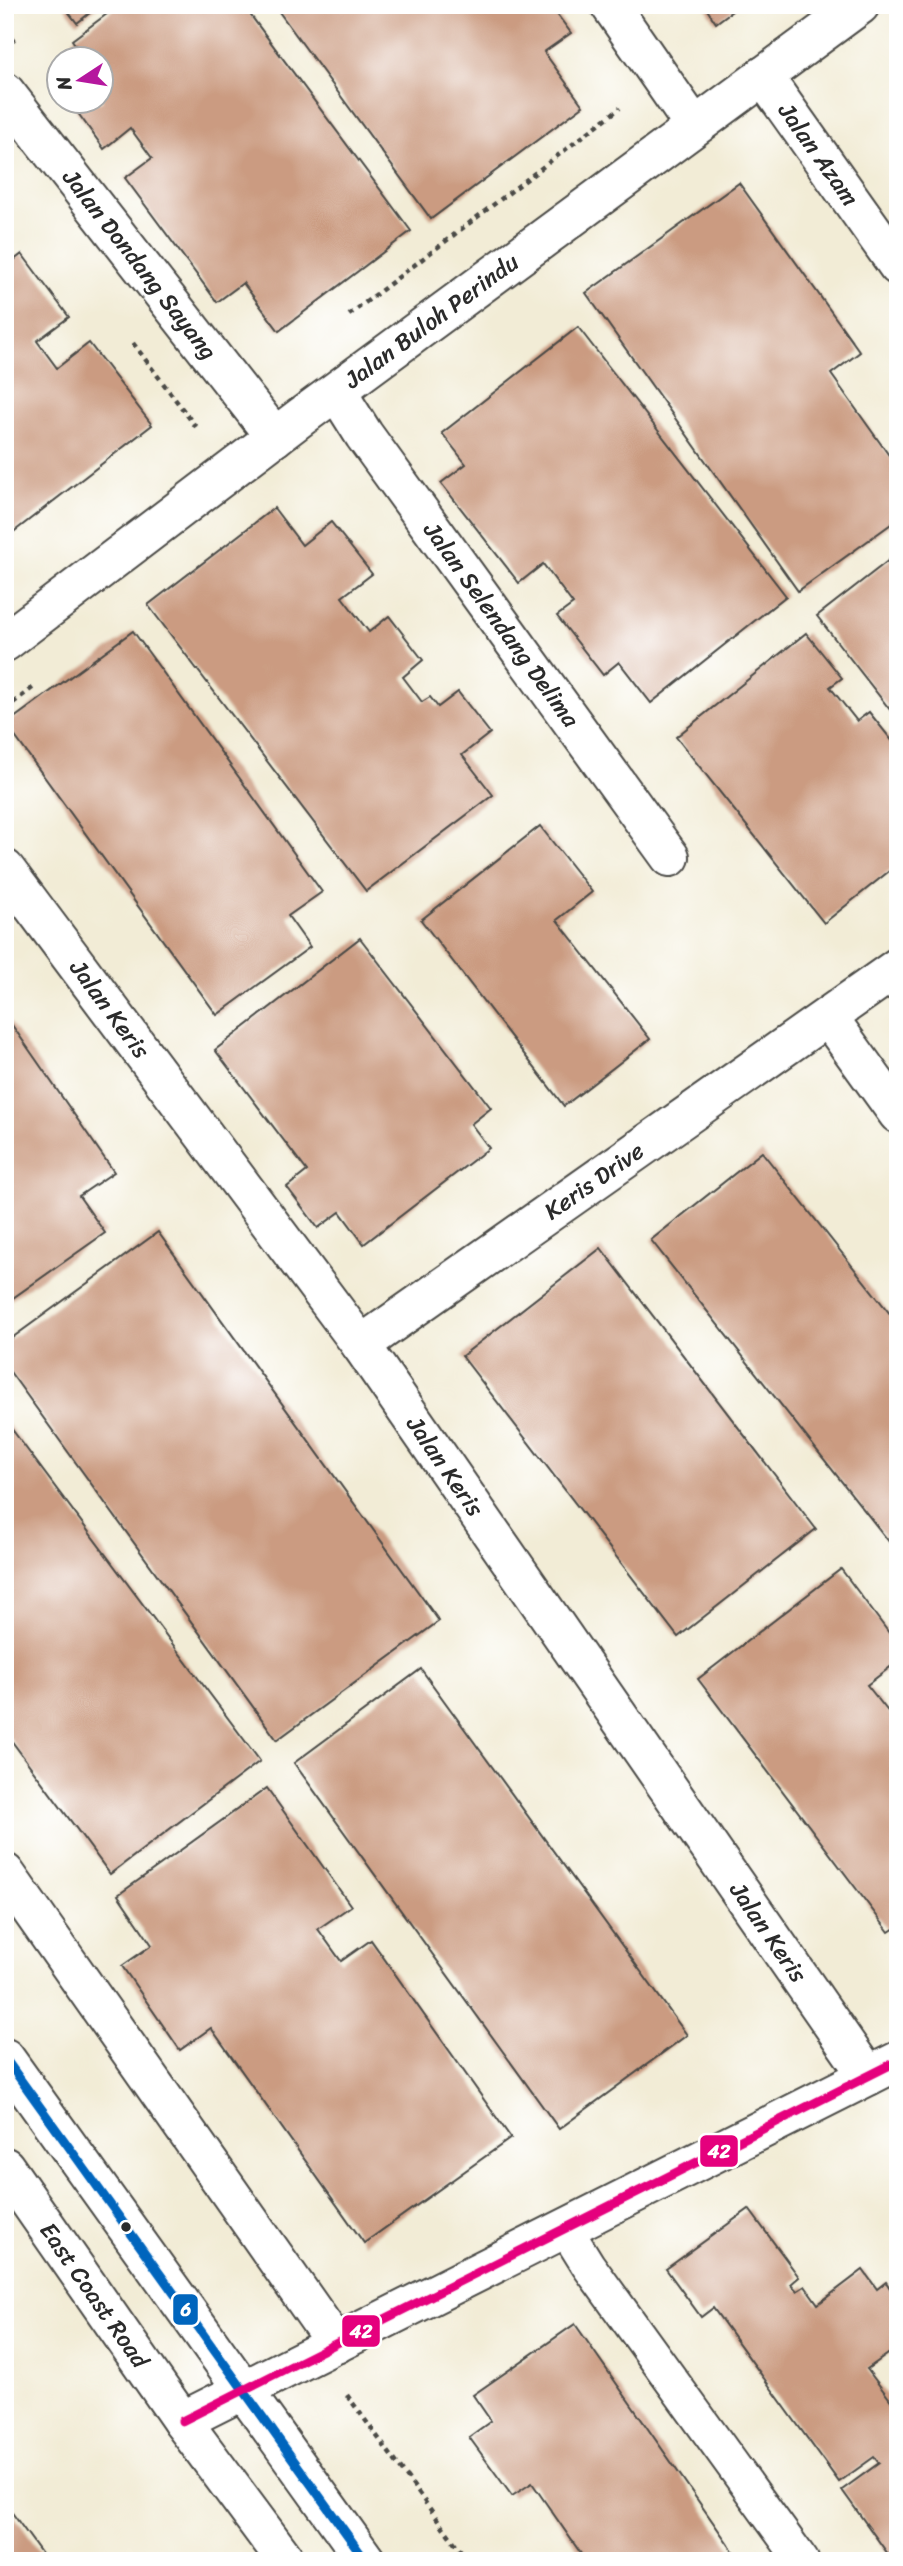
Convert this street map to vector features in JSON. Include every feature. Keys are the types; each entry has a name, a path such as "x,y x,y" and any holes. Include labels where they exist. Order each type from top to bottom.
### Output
{"street":[{"path":"610,5 694,126"},
{"name":"Jalan Buloh Perindu","path":"5,642 275,437 860,5"},
{"name":"Jalan Azam","path":"763,76 898,266"},
{"name":"Jalan Dondang Sayang","path":"5,92 275,437"},
{"name":"Jalan Selendang Delima","path":"337,392 364,435 670,857"},
{"name":"Jalan Keris","path":"5,869 361,1345 883,2068"},
{"name":"Keris Drive","path":"361,1345 898,967"},
{"path":"828,1017 898,1114"},
{"path":"5,1873 336,2344"},
{"path":"5,2058 366,2561"},
{"path":"182,2421 883,2068"},
{"name":"East Coast Road","path":"5,2167 182,2421 286,2561"}],"lane":[{"path":"565,2228 588,2265 803,2561"}],"path":[{"path":"344,2390 468,2561"}],"building":[{"path":"63,5 100,5 77,23"},
{"path":"119,5 243,5 411,231 279,331 243,283 217,302 125,178 152,158 130,128 104,149 80,116 116,116 116,46 76,46 72,40"},
{"path":"274,5 550,5 571,33 544,52 583,106 431,219"},
{"path":"704,5 740,5 716,23"},
{"path":"739,183 860,352 831,374 898,468 898,519 798,591 586,293"},
{"path":"22,254 69,317 37,341 57,368 89,343 152,425 7,537 5,267"},
{"path":"578,327 786,596 651,703 619,662 603,675 557,616 573,604 543,564 519,583 441,483 466,464 442,433"},
{"path":"274,508 302,545 331,522 372,574 342,597 369,632 389,616 423,660 403,677 422,702 430,697 438,707 458,692 490,733 462,755 493,795 366,891 148,605"},
{"path":"898,553 898,720 817,616"},
{"path":"133,631 322,892 288,916 310,947 217,1015 6,724"},
{"path":"806,633 842,678 830,687 857,721 869,712 898,748 898,864 824,923 676,737"},
{"path":"540,826 592,892 557,920 650,1039 564,1106 421,920"},
{"path":"360,938 491,1108 471,1124 489,1148 364,1244 340,1212 318,1228 287,1187 307,1171 215,1050"},
{"path":"5,1015 114,1172 79,1196 105,1233 10,1300 5,1293"},
{"path":"762,1152 898,1324 898,1553 651,1240"},
{"path":"158,1232 439,1621 277,1740 5,1365 5,1343"},
{"path":"601,1248 816,1529 678,1637 462,1356"},
{"path":"5,1420 260,1761 110,1874 5,1732"},
{"path":"841,1569 898,1645 898,1661 867,1685 898,1724 898,1926 889,1932 698,1679"},
{"path":"421,1669 687,2035 559,2129 294,1763"},
{"path":"267,1788 351,1906 318,1929 341,1961 371,1940 511,2138 364,2243 211,2028 180,2050 122,1966 152,1945 118,1895"},
{"path":"749,2209 799,2277 791,2284 797,2291 805,2286 818,2304 863,2270 877,2289 886,2282 895,2296 898,2295 898,2347 867,2369 898,2410 898,2561 893,2561 842,2490 879,2463 874,2457 839,2482 713,2308 701,2317 666,2269"},
{"path":"575,2324 740,2561 586,2561 532,2483 512,2496 469,2437 491,2421 473,2395"},
{"path":"5,2503 47,2561 5,2561"}],"transit line":[{"name":"6","path":"5,2058 366,2561"},
{"name":"42","path":"182,2421 898,2061"}]}
